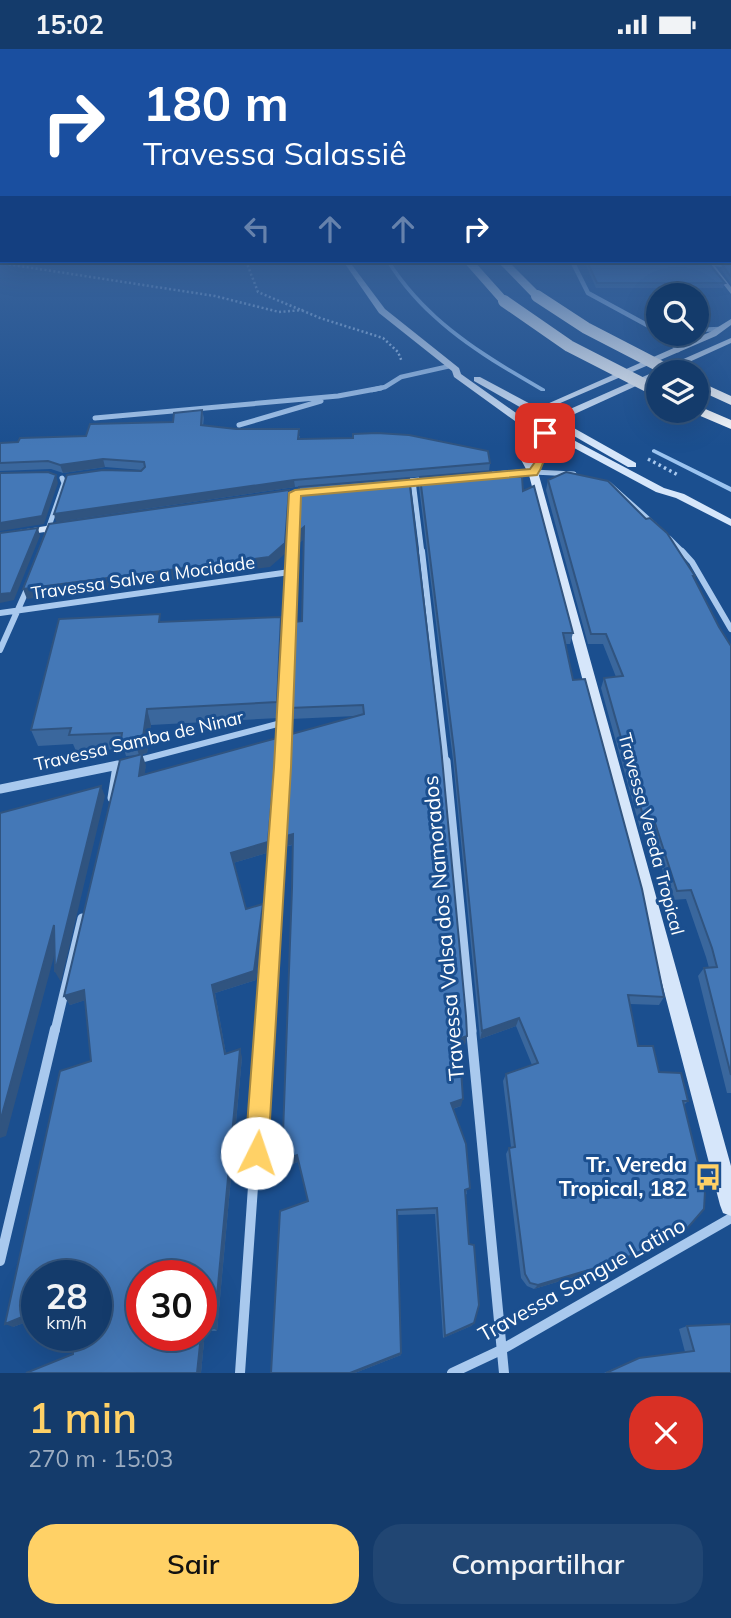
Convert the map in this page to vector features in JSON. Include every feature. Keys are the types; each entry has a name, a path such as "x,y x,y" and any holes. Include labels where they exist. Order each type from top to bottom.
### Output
{"highway":[{"path":"535,323 569,346 646,385"},
{"path":"578,323 648,360"},
{"path":"709,390 731,401"},
{"path":"709,415 731,425"}],"main road":[{"path":"397,323 453,368 536,410 564,415 731,340"},
{"path":"520,421 536,410 678,350 729,323"},
{"path":"453,368 457,375 528,429 549,433 660,491 680,496 731,523"},
{"path":"564,415 568,421 567,428"},
{"name":"Travessa Vereda Tropical","path":"520,421 519,443 525,462 533,472 731,1205"},
{"path":"463,477 533,472 541,462 541,441 549,433 567,428 672,486 680,496"},
{"path":"378,484 450,478"},
{"path":"258,498 331,489"},
{"path":"0,536 75,524"}],"street":[{"path":"709,329 720,329"},
{"path":"674,346 678,350"},
{"path":"239,425 338,396 385,387 401,377 453,368"},
{"path":"96,418 338,396"},
{"path":"533,472 583,476"},
{"path":"51,474 62,478 73,476"},
{"path":"44,540 64,484 62,478"},
{"path":"598,480 618,490 692,562 731,629"},
{"name":"Travessa Valsa dos Namorados","path":"413,481 444,738 504,1373"},
{"path":"240,1373 285,722 295,493"},
{"name":"Travessa Salve a Mocidade","path":"0,613 290,572"},
{"path":"0,650 32,576"},
{"name":"Travessa Samba de Ninar","path":"0,789 117,766 285,722"},
{"path":"110,809 117,766"},
{"path":"0,1261 84,913"},
{"name":"Travessa Sangue Latino","path":"452,1373 501,1350 731,1218"}],"path":[{"path":"336,323 365,329 394,347 402,358 401,377"},
{"path":"643,456 688,480"}],"building":[{"path":"202,410 201,425 236,429 299,429 298,439 353,438 353,434 377,433 409,435 488,451 490,463 294,480 54,514 67,475 103,470 141,471 145,467 144,462 103,459 60,465 48,461 0,463 0,443 18,442 20,438 86,436 90,424 173,422 174,413"},
{"path":"491,471 491,475 522,477 523,491 534,486 573,633 563,633 573,680 585,679 642,889 664,997 628,995 638,1046 653,1046 659,1072 681,1073 688,1101 683,1101 705,1191 704,1209 684,1232 619,1261 538,1285 530,1283 525,1274 509,1148 515,1147 506,1074 538,1063 519,1018 482,1031 454,750 420,477"},
{"path":"48,472 56,475 42,516 0,523 0,473"},
{"path":"566,472 608,481 646,519 650,518 667,533 695,576 731,646 731,1075 704,968 717,967 712,948 691,890 677,891 655,823 646,826 604,678 623,676 606,634 591,634 548,480"},
{"path":"409,478 441,747 466,1016 467,1036 459,1039 463,1099 451,1103 466,1144 470,1188 465,1190 469,1244 474,1245 479,1305 474,1323 445,1336 437,1208 397,1210 401,1353 350,1373 271,1373 280,1211 308,1201 297,1155 282,1161 293,834 283,837 288,735 364,714 363,705 289,708 293,622 302,621 304,527 297,533 299,487"},
{"path":"289,490 285,543 269,557 23,589 49,524"},
{"path":"38,528 11,593 0,594 0,533"},
{"path":"160,614 159,622 281,617 277,702 147,709 143,737 134,739 121,740 122,733 69,735 71,728 31,730 59,619"},
{"path":"277,738 268,842 231,853 246,909 263,904 254,971 212,985 225,1054 240,1049 217,1296 217,1260 126,1260 126,1351 199,1351 197,1373 26,1373 73,1354 73,1351 112,1351 112,1260 21,1260 21,1318 5,1324 60,1071 91,1061 84,990 64,996 120,760 142,754 139,776"},
{"path":"101,786 55,972 54,925 0,1122 0,813"},
{"path":"731,1324 731,1373 606,1373 639,1358 694,1351 687,1326"}],"waterway":[{"path":"442,323 500,365 543,390"},
{"path":"654,451 731,490"}],"place":[{"name":"Tr. Vereda Tropical, 182","path":"708,1177"}],"route":[{"path":"257,1153 283,767 288,599 295,493 533,472 541,462 541,441 545,433"}]}
